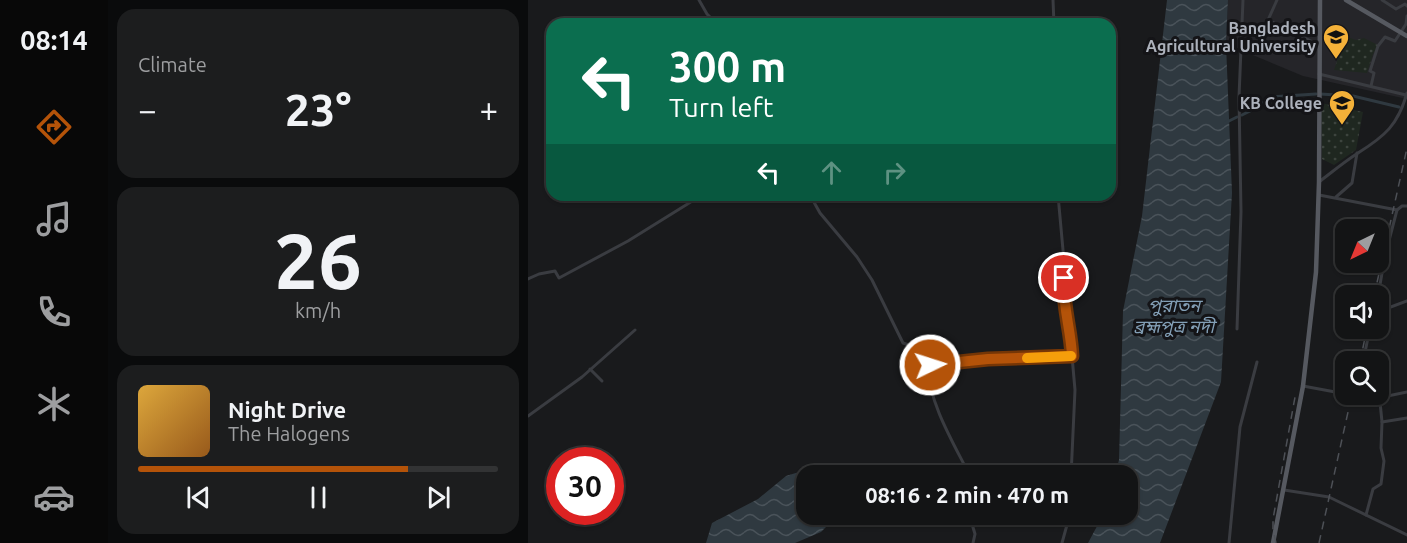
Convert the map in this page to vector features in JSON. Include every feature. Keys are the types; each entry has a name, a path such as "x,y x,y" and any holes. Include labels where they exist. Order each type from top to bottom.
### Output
{"main road":[{"path":"1273,543 1303,386 1316,272 1319,195 1320,0"},
{"path":"1350,1 1407,36"}],"street":[{"path":"699,0 711,18"},
{"path":"1053,0 1054,18"},
{"path":"1238,329 1241,212 1239,97 1243,0"},
{"path":"1277,0 1268,20 1320,46"},
{"path":"1382,0 1396,9 1407,4"},
{"path":"1371,86 1374,73 1371,72 1371,68 1378,46 1385,37 1395,41 1406,24 1407,16"},
{"path":"1319,74 1407,94 1399,116 1385,135 1319,182"},
{"path":"1336,197 1352,183 1357,153"},
{"path":"1319,195 1397,210"},
{"path":"528,279 555,271 560,278 628,241 692,201"},
{"path":"813,201 820,213 846,242 872,280 903,343 929,343 929,374 935,400 964,465"},
{"path":"1059,201 1064,261 1062,296 1068,313 1075,390 1072,465"},
{"path":"1380,285 1397,210 1402,206 1407,206"},
{"path":"1389,308 1407,301"},
{"path":"528,416 590,369 635,330"},
{"path":"930,365 988,359 1072,356"},
{"path":"1228,543 1240,427 1257,362"},
{"path":"590,369 602,381"},
{"path":"1303,386 1335,392"},
{"path":"1389,396 1407,392"},
{"path":"1366,515 1373,489 1381,484 1384,460 1381,448 1382,422 1379,405"},
{"path":"1382,422 1407,418"},
{"path":"1284,490 1329,497 1407,535"},
{"path":"972,525 975,534 973,543"},
{"path":"1062,543 1067,525"}],"shaded area":[{"name":"Bangladesh Agricultural University","path":"1228,0 1407,0 1407,99 1303,76 1226,44"},
{"path":"1345,36 1356,40 1364,38 1378,46 1367,73 1334,70"},
{"path":"1321,103 1363,112 1356,150 1334,165 1322,159"}],"water":[{"name":"পুরাতন ব্রহ্মপুত্র নদী","path":"1167,0 1228,0 1226,44 1232,193 1221,382 1160,543 1088,543 1098,525 1138,525 1138,465 1118,465 1123,311 1142,216"},
{"path":"796,473 796,525 828,525 821,532 795,543 706,543 712,523 758,499 786,476"}],"waterway":[{"path":"1242,115 1258,107 1270,97 1316,94"},
{"path":"1320,94 1353,96 1399,107"},
{"path":"1225,123 1237,117"}],"railway":[{"path":"1376,285 1407,148"},
{"path":"1362,351 1365,339"},
{"path":"1276,543 1273,519 1295,397"},
{"path":"1319,543 1350,405"}],"slow traffic":[{"path":"1027,358 1071,356"}],"place":[{"name":"Bangladesh Agricultural University","path":"1336,60"},
{"name":"KB College","path":"1342,126"}],"route":[{"path":"930,365 988,359 1072,356 1068,313 1062,296 1064,278"}]}
